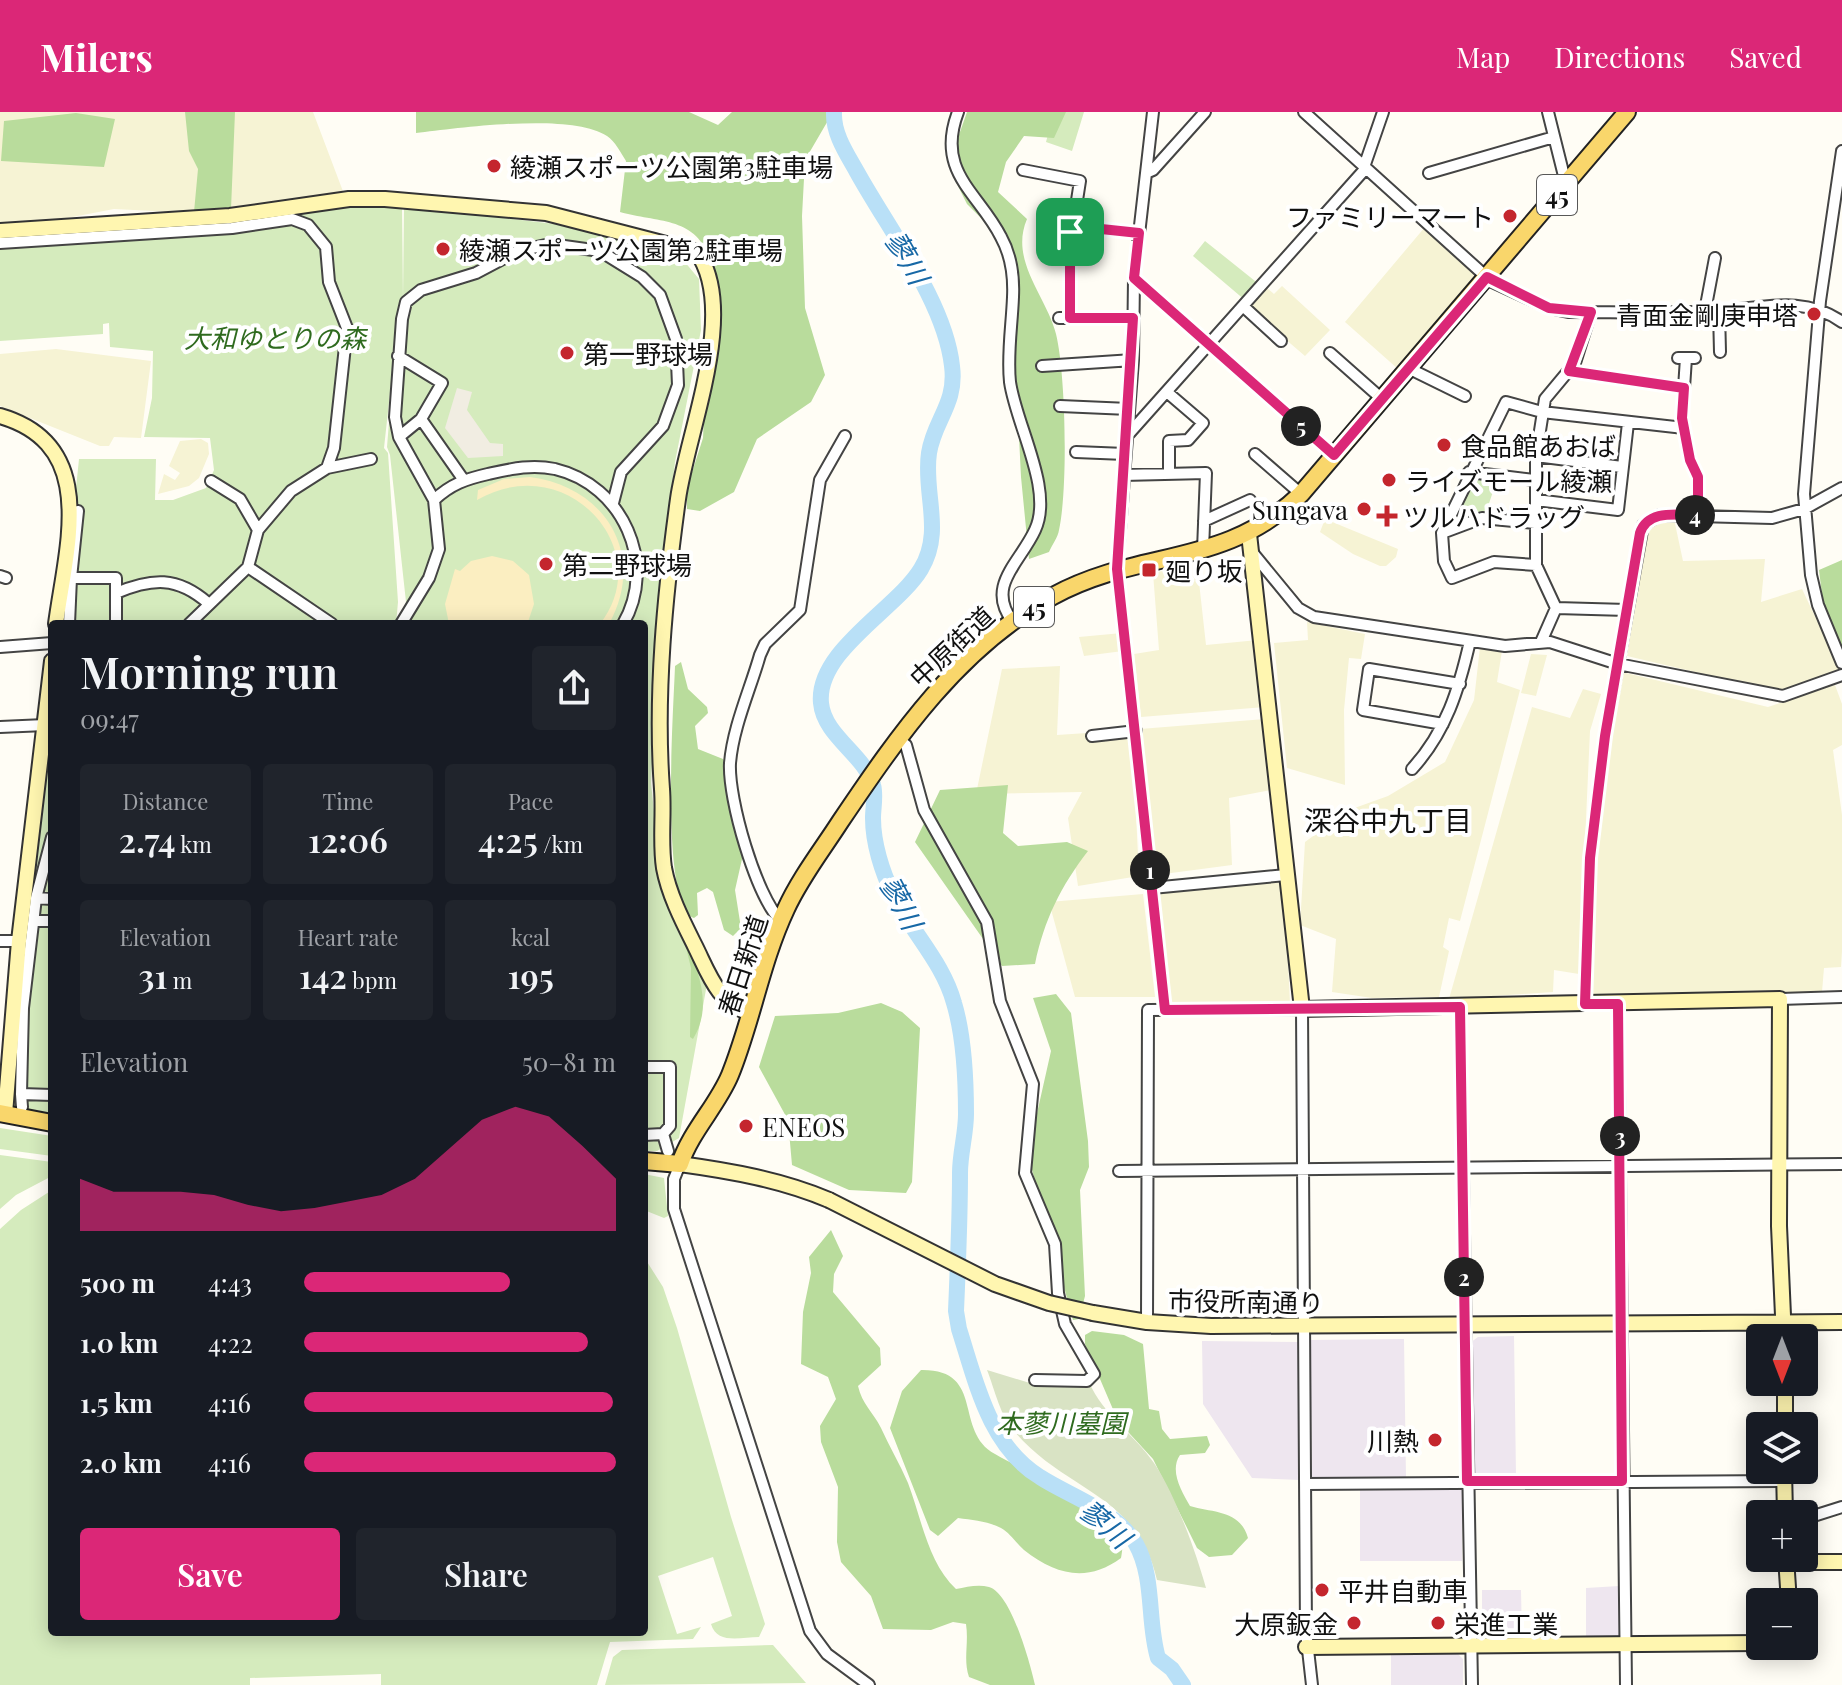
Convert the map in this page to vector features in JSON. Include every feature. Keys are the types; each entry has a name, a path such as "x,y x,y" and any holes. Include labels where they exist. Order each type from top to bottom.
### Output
{"main road":[{"name":"中原街道","path":"863,789 896,738 925,702 1013,622 1066,589 1117,569 1203,550 1249,534 1275,518 1301,494 1627,112"},
{"name":"春日新道","path":"674,1158 684,1150 726,1085 781,921 794,892 863,789"},
{"path":"2,1114 48,1122"},
{"path":"648,1161 674,1158"}],"street":[{"path":"958,112 951,142 960,179 991,221 1009,254 1013,293 1010,378 1041,502 1035,529 1002,586 1002,604 1013,622"},
{"path":"1153,112 1134,278 1133,360 1117,569 1165,1010"},
{"path":"1146,173 1153,170 1205,112"},
{"path":"1304,112 1487,277 1549,308 1591,312 1719,311 1762,304 1820,309 1842,322"},
{"path":"1126,437 1365,168 1383,112"},
{"path":"1548,112 1566,184"},
{"path":"1429,173 1554,137"},
{"path":"1842,151 1820,309 1804,509 1818,605 1842,663"},
{"path":"1023,170 1080,181 1070,232 1064,318 1133,318"},
{"path":"0,231 230,216 349,199 385,199 546,213 697,252 713,287 710,334 678,498 668,592 660,751 664,868 679,911 719,994 751,1013"},
{"path":"0,243 232,228 292,219 308,225 326,247 329,282 347,328 334,448 327,468"},
{"path":"1073,226 1139,233"},
{"path":"403,620 435,563 439,535 434,500 399,437 394,397 406,302 421,290 476,273 518,251 550,244 574,245 623,262 660,295 676,339 680,363 675,396 663,426 621,472 613,503"},
{"path":"1705,311 1715,258"},
{"path":"1134,278 1334,455"},
{"path":"1244,307 1281,341"},
{"path":"1719,311 1720,352"},
{"path":"1541,642 1556,608 1536,565 1534,480 1542,412 1549,391 1569,371 1591,312"},
{"path":"1330,353 1382,399"},
{"path":"398,356 442,383 421,419 399,437"},
{"path":"1686,358 1684,428 1690,460 1698,477 1698,515"},
{"path":"1042,366 1133,360"},
{"path":"1408,368 1465,396"},
{"path":"1569,371 1684,388"},
{"path":"1168,393 1203,423 1188,440 1169,441 1169,474"},
{"path":"1536,565 1494,562 1452,578 1444,561 1442,533 1469,472 1506,402 1542,412 1684,428"},
{"path":"1060,406 1129,409"},
{"path":"0,416 47,440 65,471 70,510 56,620"},
{"path":"421,419 463,479"},
{"path":"1536,500 1618,510 1628,423"},
{"path":"781,921 768,909 754,873 731,787 730,762 765,644 800,610 820,480 845,436"},
{"path":"1076,452 1125,454"},
{"path":"1255,454 1301,494"},
{"path":"1536,456 1622,467"},
{"path":"193,620 248,567 258,530 291,491 327,468 371,459"},
{"path":"434,500 463,479 513,468 557,470 578,479 613,503 628,530 637,566 632,605 625,620"},
{"path":"1469,472 1534,480"},
{"path":"1123,475 1206,473 1203,550"},
{"path":"211,481 240,499 258,530"},
{"path":"1585,1004 1590,858 1618,664 1643,525 1660,515 1772,518 1804,509 1842,488"},
{"path":"1204,521 1250,500"},
{"path":"69,620 78,511"},
{"path":"1442,533 1482,518 1535,523"},
{"path":"1249,534 1302,1009 1306,1647 1312,1663 1312,1685"},
{"path":"1252,552 1305,613 1505,646 1541,642 1583,650 1618,664 1783,696 1842,675"},
{"path":"248,567 326,620"},
{"path":"71,578 116,578 116,620"},
{"path":"116,593 165,580 194,591 208,603"},
{"path":"1556,608 1627,610"},
{"path":"1412,769 1443,724 1460,684 1470,641"},
{"path":"0,647 48,643"},
{"path":"1443,724 1363,710 1369,669 1460,684"},
{"path":"2,1114 48,698"},
{"path":"0,727 45,725"},
{"path":"1092,736 1136,731"},
{"path":"896,738 906,745 924,810 987,922 1000,1001 1033,1084 1025,1173 1055,1244 1058,1293 1065,1324 1094,1374 1087,1381 1035,1380"},
{"path":"22,1107 23,1008 36,898 48,852"},
{"path":"1152,888 1286,875"},
{"path":"36,898 48,899"},
{"path":"34,921 48,921"},
{"path":"0,941 19,941"},
{"path":"1147,1322 1148,1010 1460,1007 1842,997"},
{"path":"1780,999 1779,1165 1783,1322"},
{"path":"1618,1004 1626,1685"},
{"path":"1460,1007 1472,1685"},
{"path":"648,1067 670,1067 670,1126 663,1134 648,1135"},
{"path":"21,1094 48,1095"},
{"path":"663,1134 674,1158 674,1209 810,1631 827,1654 869,1685"},
{"name":"市役所南通り","path":"674,1158 802,1188 995,1284 1049,1303 1147,1322 1305,1327 1842,1322"},
{"path":"1119,1171 1842,1164"},
{"path":"1306,1484 1622,1481 1746,1476"},
{"path":"1818,1515 1842,1507"},
{"path":"1818,1561 1842,1562"},
{"path":"1306,1647 1746,1643"}],"shaded area":[{"path":"0,112 313,112 344,194 193,213 114,209 57,220 0,223"},
{"path":"1425,227 1480,274 1398,369 1345,322"},
{"path":"1282,286 1330,330 1305,356 1249,308 1267,288 1274,294"},
{"path":"56,349 151,361 141,438 114,437 109,446 100,446 0,406 0,354"},
{"path":"457,388 472,392 467,410 490,443 503,444 503,456 468,458 445,428"},
{"path":"201,439 208,443 209,454 199,478 189,486 158,494 164,474 175,480 180,473 169,466 180,441"},
{"path":"1325,519 1398,549 1396,557 1386,566 1380,566 1353,554 1320,532"},
{"path":"1674,519 1683,561 1765,559 1761,602 1802,589 1841,671 1784,693 1627,656 1647,522"},
{"path":"1197,564 1206,645 1258,640 1265,707 1141,717 1134,654 1159,650 1153,573"},
{"path":"1307,622 1365,634 1361,659 1349,658 1344,710 1345,785 1287,768 1274,643 1308,640"},
{"path":"1122,633 1123,651 1084,656 1079,637"},
{"path":"1480,647 1502,651 1497,682 1520,690 1460,921 1449,918 1443,947 1449,951 1439,997 1372,998 1332,992 1336,939 1300,925 1305,842 1349,810 1388,796 1445,762 1474,700"},
{"path":"1531,654 1547,655 1536,696 1521,693"},
{"path":"1060,666 1057,735 1132,730 1139,876 1078,886 1068,818 1082,792 976,794 1002,669"},
{"path":"1622,672 1768,707 1835,685 1842,704 1842,745 1833,750 1842,815 1842,951 1841,967 1824,968 1822,992 1591,998 1596,849"},
{"path":"1583,689 1601,694 1590,731 1579,974 1554,970 1553,992 1449,999 1532,707 1570,718"},
{"path":"1265,719 1271,790 1229,798 1232,865 1156,875 1140,729"},
{"path":"1284,880 1290,1003 1168,1006 1159,891"},
{"path":"1143,894 1155,997 1075,997 1049,902"},
{"name":"川熱","path":"1514,1336 1516,1476 1473,1477 1470,1343 1478,1337"},
{"path":"1404,1339 1406,1478 1312,1480 1310,1340"},
{"path":"1202,1341 1298,1342 1300,1480 1252,1478 1203,1404"},
{"path":"1462,1487 1462,1561 1360,1561 1360,1488"},
{"path":"1586,1588 1622,1588 1622,1634 1619,1638 1586,1639"},
{"path":"1482,1590 1521,1590 1522,1639 1486,1640 1482,1634"},
{"path":"1391,1653 1457,1653 1463,1659 1463,1685 1391,1685"}],"green space":[{"path":"185,112 235,112 231,209 194,212 198,169 189,151"},
{"path":"416,112 689,112 718,125 732,112 833,112 805,160 802,216 805,308 825,375 811,402 757,439 734,492 700,511 687,509 687,488 703,438 711,263 697,237 675,224 620,212 626,161 607,136 590,129 542,123 416,133"},
{"path":"967,112 1066,112 1054,138 1024,136 1006,162 998,192 1027,219 1023,234 1026,264 1056,334 1062,376 1065,461 1059,530 1049,552 1029,559 1021,477 1011,275 994,231 967,204 953,176 954,149"},
{"path":"1054,112 1084,112 1072,151 1046,142"},
{"path":"76,113 115,119 104,167 1,161 4,121"},
{"name":"大和ゆとりの森","path":"339,205 402,205 403,301 404,206 555,224 679,255 699,279 701,330 675,462 660,591 651,783 660,869 707,984 679,1138 657,1151 648,1151 648,620 399,620 406,602 390,455 387,447 395,347 384,448 388,453 398,602 396,620 62,620 79,459 156,459 155,500 173,500 206,488 214,470 210,438 144,437 152,398 153,351 110,347 109,323 103,324 103,334 0,341 0,235"},
{"path":"1205,241 1260,285 1246,301 1193,256"},
{"path":"1475,477 1497,480 1485,515 1455,524 1452,520"},
{"path":"1842,560 1842,660 1824,611 1819,570"},
{"path":"681,662 688,689 707,707 708,713 695,726 698,749 723,759 732,775 747,837 735,890 741,928 733,936 724,930 713,892 707,888 697,893 698,915 694,918 683,905 676,879 672,843 671,759 675,666"},
{"path":"48,740 48,1112 9,1106"},
{"path":"1008,785 1003,833 1018,846 1067,842 1088,851 1055,904 1035,964 1002,966 915,842 940,790"},
{"path":"684,939 702,989 702,1014 693,1039 690,1037 691,968"},
{"path":"1056,994 1071,1013 1088,1141 1089,1167 1080,1190 1085,1296 1079,1319 1073,1320 1029,1149 1051,1051 1033,998"},
{"path":"881,1003 902,1012 920,1028 912,1182 906,1193 849,1190 792,1165 788,1120 759,1067 775,1016 838,1013"},
{"path":"0,1128 48,1135 48,1155 0,1149"},
{"path":"0,1155 48,1161 48,1178 16,1195 0,1209"},
{"path":"648,1175 664,1178 668,1216 664,1218 648,1212"},
{"path":"48,1193 48,1636 648,1636 648,1263 663,1287 677,1328 765,1624 759,1637 730,1638 714,1631 711,1624 732,1616 713,1557 658,1576 677,1634 701,1627 693,1639 610,1642 597,1685 381,1685 381,1674 250,1678 250,1685 0,1685 0,1229 21,1210"},
{"path":"831,1230 843,1256 834,1274 833,1292 880,1348 881,1365 858,1386 862,1398 905,1476 926,1539 946,1578 956,1589 981,1586 997,1592 1012,1615 1035,1685 990,1685 969,1677 966,1624 953,1622 931,1630 883,1629 871,1596 841,1562 837,1542 838,1487 821,1442 820,1426 836,1399 828,1377 801,1364 803,1312 811,1273 809,1257"},
{"path":"1092,1331 1124,1335 1143,1344 1149,1409 1159,1411 1162,1429 1170,1439 1207,1436 1210,1445 1205,1453 1180,1455 1176,1474 1190,1506 1225,1514 1244,1529 1248,1538 1232,1555 1209,1557 1197,1548 1153,1459 1118,1421 1085,1344 1085,1335"},
{"path":"921,1370 941,1372 954,1379 962,1390 982,1444 1076,1497 1106,1518 1120,1536 1121,1558 1096,1571 1072,1573 1036,1559 1004,1530 990,1524 958,1518 938,1536 930,1530 890,1428 902,1391"},
{"name":"本蓼川墓園","path":"987,1370 1033,1384 1089,1382 1102,1404 1146,1453 1162,1476 1184,1524 1206,1588 1157,1580 1147,1551 1134,1529 1117,1511 1035,1452 1010,1426"},
{"path":"773,1645 806,1683 605,1685 613,1657 622,1650"}],"sand":[{"path":"530,477 557,483 580,494 612,528 621,550 623,573 620,598 611,620 602,620 615,595 618,566 610,539 594,515 571,497 542,487 511,487 477,500 478,490 504,479"},
{"path":"492,556 513,561 529,575 534,604 529,620 448,620 445,604 455,569 460,571 471,561"}],"waterway":[{"name":"蓼川","path":"834,112 838,136 845,151 914,267 939,317 952,366 951,391 929,453 932,526 928,555 910,584 844,648 823,684 821,703 829,726 869,774 874,793 875,837 885,876 900,908 949,988 960,1029 966,1114 960,1173 956,1311 959,1329 987,1411 1008,1448 1040,1477 1105,1513 1128,1532 1136,1544 1146,1571 1158,1658 1172,1669 1183,1685"}],"place":[{"name":"綾瀬スポーツ公園第3駐車場","path":"494,166"},
{"name":"ファミリーマート","path":"1510,216"},
{"name":"綾瀬スポーツ公園第2駐車場","path":"443,249"},
{"name":"青面金剛庚申塔","path":"1814,314"},
{"name":"第一野球場","path":"567,353"},
{"name":"食品館あおば","path":"1444,445"},
{"name":"ライズモール綾瀬","path":"1389,480"},
{"name":"Sungava","path":"1364,509"},
{"name":"ツルハドラッグ","path":"1387,516"},
{"name":"第二野球場","path":"546,564"},
{"name":"廻り坂","path":"1149,570"},
{"name":"ENEOS","path":"746,1126"},
{"name":"川熱","path":"1435,1440"},
{"name":"平井自動車","path":"1322,1590"},
{"name":"大原鈑金","path":"1354,1623"},
{"name":"栄進工業","path":"1438,1623"}],"district":[{"name":"深谷中九丁目","path":"1388,819"}],"route":[{"path":"1073,226 1139,233 1134,278 1334,455 1487,277 1549,308 1591,312 1575,363 1569,371 1649,380 1684,388 1682,418 1690,460 1698,477 1698,515 1660,515 1648,520 1640,533 1605,736 1590,858 1585,1004 1618,1004 1622,1481 1467,1481 1460,1007 1165,1010 1117,569 1133,360 1133,318 1070,318 1070,232 1073,226"}]}
